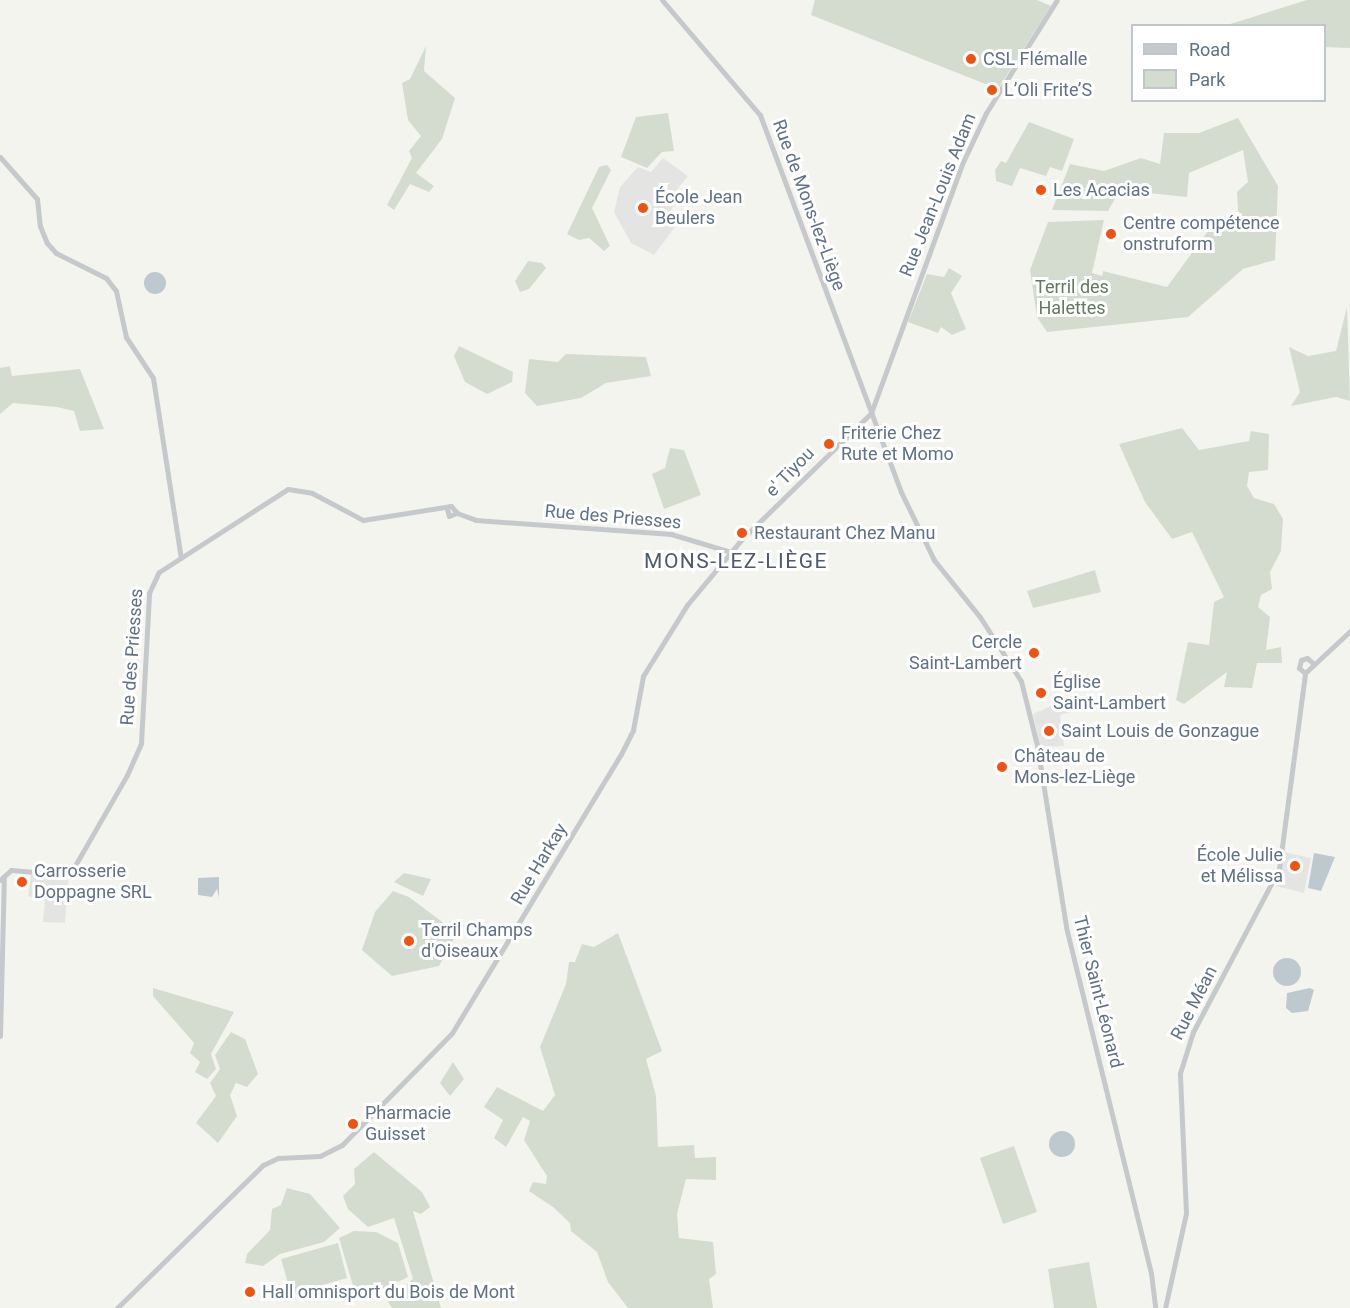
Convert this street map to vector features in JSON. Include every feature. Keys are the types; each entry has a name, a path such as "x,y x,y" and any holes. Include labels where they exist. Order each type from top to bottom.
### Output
{"street":[{"name":"Rue de Mons-lez-Liège","path":"662,0 740,89 770,135 901,492 930,543 934,560"},
{"name":"Rue Jean-Louis Adam","path":"871,413 962,164 986,113 1057,0"},
{"path":"0,157 38,199 40,226 47,243 57,253 105,278 116,291 126,337 153,378 181,558"},
{"name":"e' Tiyou","path":"731,552 871,413"},
{"name":"Rue des Priesses","path":"2,879 11,870 59,874 73,869 97,830 141,743 152,580 181,558 288,489 312,493 363,520 447,509 449,516 457,513 476,520 671,534 731,552"},
{"name":"Rue Harkay","path":"117,1308 267,1163 320,1156 357,1131 467,1012 629,740 643,676 657,651 731,552"},
{"name":"Thier Saint-Léonard","path":"934,560 980,616 1022,681 1037,745 1066,927 1151,1273 1155,1308"},
{"path":"1314,664 1309,658 1301,660 1299,668 1305,674 1350,631"},
{"name":"Rue Méan","path":"1165,1308 1186,1213 1179,1091 1184,1054 1279,869 1305,674"},
{"path":"0,1036 2,879"}],"shaded area":[{"name":"École Jean Beulers","path":"663,158 688,176 675,192 675,204 667,216 675,227 654,255 631,243 614,212 620,187 638,167 651,172"},
{"path":"155,272 163,275 166,283 163,291 155,294 147,291 144,283 147,275"},
{"name":"Saint Louis de Gonzague","path":"1085,698 1084,708 1060,715 1064,746 1040,747 1033,714 1062,701"},
{"name":"École Julie et Mélissa","path":"1284,852 1311,858 1304,893 1276,886"},
{"path":"1314,853 1335,857 1321,891 1308,888"},
{"path":"69,874 65,923 43,922 45,901 28,896 31,875"},
{"path":"219,877 219,898 217,889 212,897 198,895 198,878"},
{"path":"1287,958 1297,962 1301,972 1297,982 1287,986 1277,982 1273,972 1277,962"},
{"path":"1310,988 1314,990 1308,1011 1292,1013 1286,1008 1287,993"},
{"path":"1062,1131 1071,1135 1075,1144 1071,1153 1062,1157 1053,1153 1049,1144 1053,1135"}],"green space":[{"name":"CSL Flémalle","path":"815,0 1037,0 1051,6 998,89 811,15"},
{"path":"1307,0 1350,0 1350,48 1326,47 1326,24 1230,24"},
{"path":"426,46 424,71 455,98 442,139 416,173 434,186 429,192 410,184 394,210 387,205 412,158 409,151 421,136 408,120 402,83 410,79"},
{"path":"668,113 674,151 662,152 647,168 621,157 636,117"},
{"name":"Terril des Halettes","path":"1238,118 1278,186 1275,260 1243,269 1188,317 1047,332 1037,317 1030,270 1048,222 1104,220 1092,273 1102,276 1103,271 1167,287 1208,231 1239,227 1237,192 1248,182 1243,150 1189,173 1187,197 1120,190 1108,211 1052,210 1070,164 1104,171 1141,158 1160,164 1164,133 1199,133"},
{"path":"1029,122 1074,139 1062,171 1050,167 1046,176 1020,168 1012,186 996,181 995,170 1001,161 1006,163"},
{"path":"607,165 611,170 592,208 610,246 604,251 589,238 579,240 567,234 599,167"},
{"path":"528,261 542,263 546,268 529,289 520,292 515,281"},
{"path":"949,268 962,276 951,293 966,329 952,335 941,327 938,333 908,322 927,274 944,277"},
{"path":"1347,307 1350,401 1336,397 1291,406 1300,392 1289,347 1308,356 1336,351"},
{"path":"459,346 513,372 512,382 487,394 465,382 454,356"},
{"path":"566,354 646,357 651,376 606,383 581,398 537,406 525,393 529,359 558,362"},
{"path":"10,366 12,376 80,369 104,429 80,431 74,411 57,407 13,403 0,414 0,368"},
{"path":"1182,428 1199,450 1249,441 1251,431 1269,434 1268,470 1249,472 1247,486 1254,498 1274,504 1283,519 1281,551 1270,572 1272,589 1261,595 1258,607 1270,617 1266,650 1281,647 1282,663 1257,663 1252,688 1224,687 1227,672 1184,704 1176,700 1188,642 1209,645 1214,602 1224,597 1192,532 1172,539 1145,502 1119,444"},
{"path":"670,448 684,450 701,495 664,509 652,474 665,468"},
{"path":"1095,570 1101,592 1033,608 1027,591"},
{"path":"404,873 431,879 423,896 394,882"},
{"name":"Terril Champs d'Oiseaux","path":"393,891 409,897 457,933 439,966 392,976 362,950 375,912"},
{"path":"618,933 662,1051 646,1059 656,1096 658,1147 694,1145 695,1158 716,1157 716,1180 686,1179 677,1214 679,1238 713,1242 716,1274 709,1279 713,1308 628,1308 608,1282 597,1252 571,1231 570,1223 553,1207 529,1191 533,1182 546,1184 547,1176 524,1140 530,1121 523,1117 506,1147 494,1138 503,1120 484,1107 497,1087 543,1111 555,1095 540,1047 566,984 569,962 575,962 582,944 594,947"},
{"path":"153,988 234,1012 211,1054 216,1069 207,1079 195,1072 200,1062 190,1053 194,1043 153,996"},
{"path":"231,1032 245,1039 258,1074 247,1087 236,1083 230,1095 237,1116 218,1143 196,1123 216,1096 210,1083 220,1069 215,1055"},
{"path":"453,1062 464,1079 450,1096 440,1083"},
{"path":"1014,1146 1037,1212 1003,1224 980,1158"},
{"path":"374,1152 422,1192 430,1207 421,1214 413,1211 441,1308 392,1308 387,1300 413,1279 394,1218 368,1227 348,1209 343,1196 355,1184 354,1169"},
{"path":"287,1188 310,1194 340,1228 324,1242 280,1254 263,1266 245,1263 247,1254 270,1230 272,1209 281,1205"},
{"path":"354,1231 376,1232 398,1243 408,1277 362,1299 356,1296 339,1238"},
{"path":"338,1243 347,1278 291,1294 281,1259"},
{"path":"1089,1262 1097,1308 1054,1308 1048,1269"}],"place":[{"name":"CSL Flémalle","path":"971,59"},
{"name":"L’Oli Frite’S","path":"992,90"},
{"name":"Les Acacias","path":"1041,190"},
{"name":"École Jean Beulers","path":"643,208"},
{"name":"Centre compétence onstruform","path":"1111,234"},
{"name":"Friterie Chez Rute et Momo","path":"829,444"},
{"name":"Restaurant Chez Manu","path":"742,533"},
{"name":"Cercle Saint-Lambert","path":"1034,653"},
{"name":"Église Saint-Lambert","path":"1041,693"},
{"name":"Saint Louis de Gonzague","path":"1049,731"},
{"name":"Château de Mons-lez-Liège","path":"1002,767"},
{"name":"École Julie et Mélissa","path":"1295,866"},
{"name":"Carrosserie Doppagne SRL","path":"22,882"},
{"name":"Terril Champs d'Oiseaux","path":"409,941"},
{"name":"Pharmacie Guisset","path":"353,1124"},
{"name":"Hall omnisport du Bois de Mont","path":"250,1292"}],"district":[{"name":"MONS-LEZ-LIÈGE","path":"736,561"}]}
